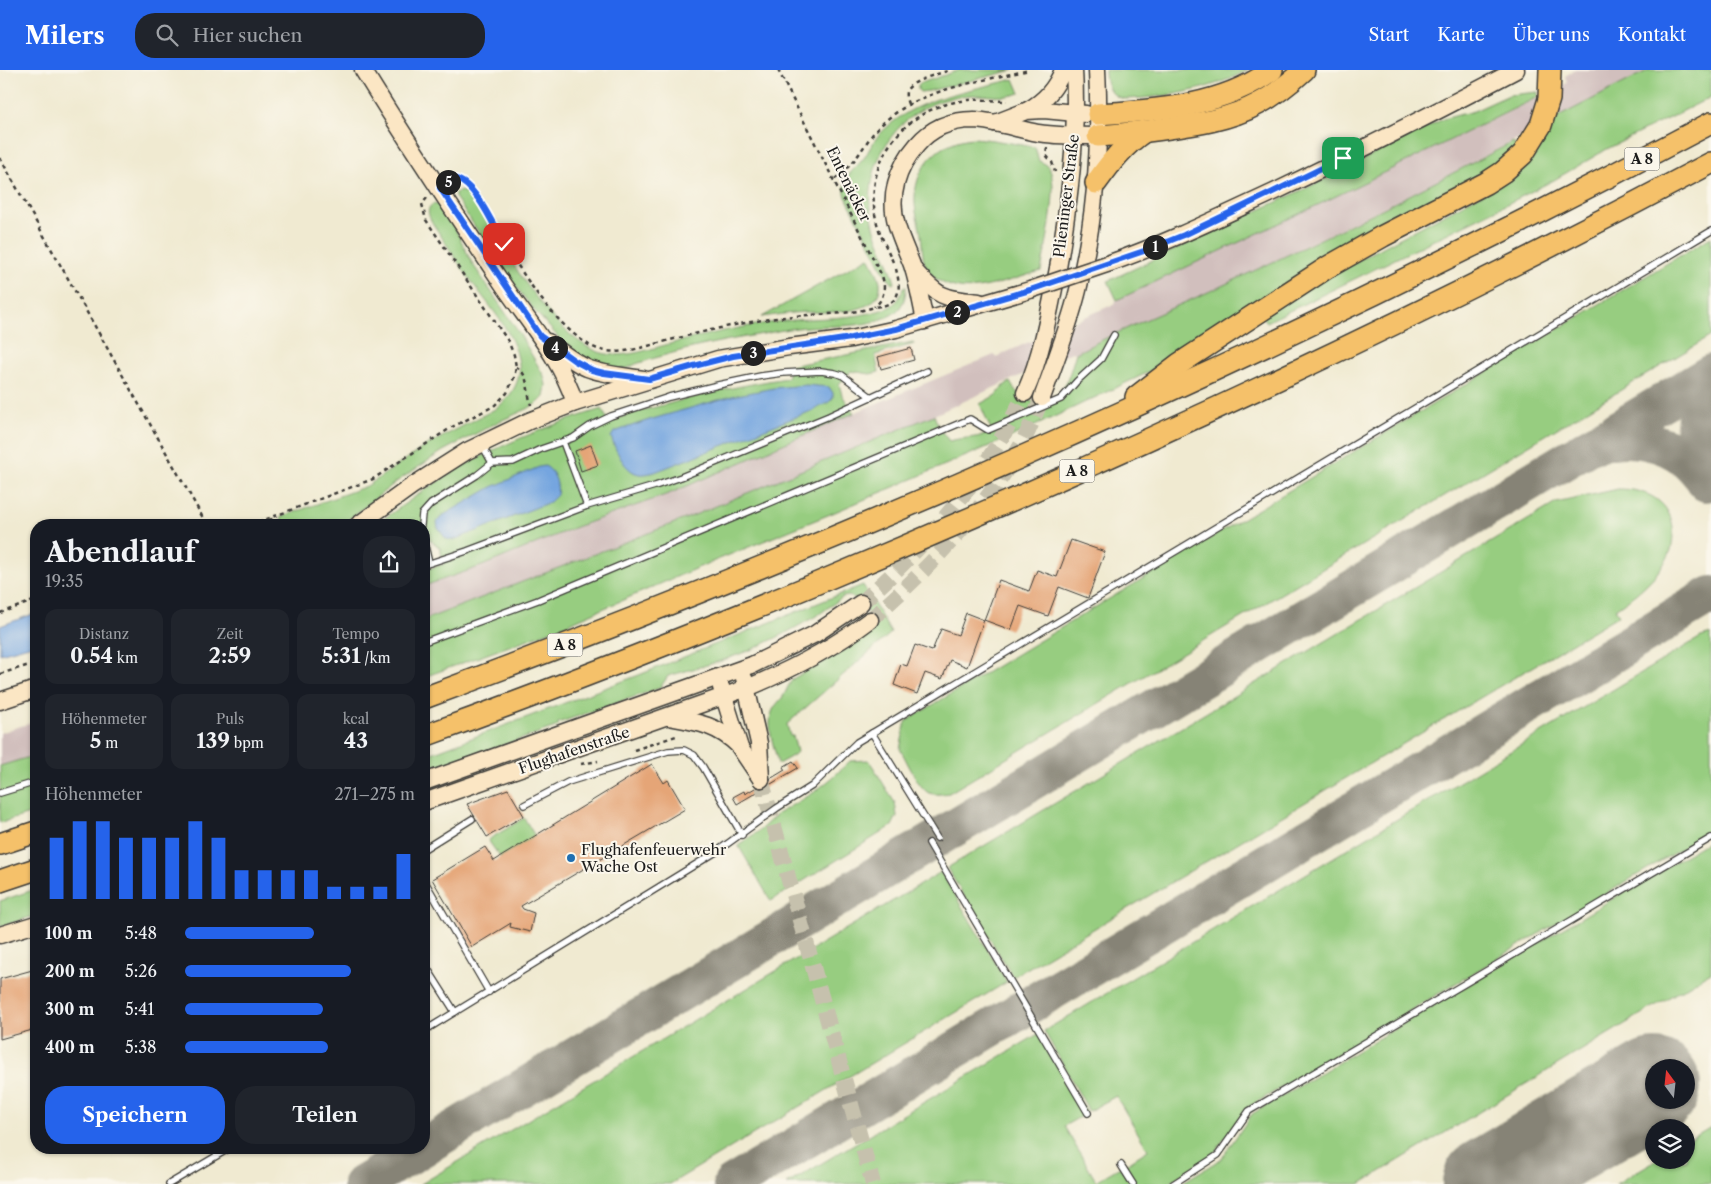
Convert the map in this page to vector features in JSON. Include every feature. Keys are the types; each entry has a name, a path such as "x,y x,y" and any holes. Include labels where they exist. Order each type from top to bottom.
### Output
{"highway":[{"path":"1098,114 1170,107 1215,99 1246,87 1272,70"},
{"path":"1098,136 1194,124 1239,112 1266,99 1290,83 1304,70"},
{"path":"1108,419 1179,364 1306,280 1383,236 1479,187 1504,172 1523,154 1541,125 1549,99 1550,70"},
{"name":"A 8","path":"430,696 723,583 931,497 1108,419 1419,272 1711,123"},
{"path":"1096,183 1121,150 1145,131"},
{"name":"A 8","path":"430,734 746,612 1058,480 1204,414 1373,334 1559,242 1711,163"},
{"path":"0,844 30,834"},
{"path":"0,881 30,871"}],"main road":[{"path":"362,70 540,336 562,372 575,402"},
{"path":"995,124 1039,104 1054,88 1063,70"},
{"name":"Plieninger Straße","path":"1025,393 1036,364 1054,289 1068,207 1075,114 1074,70"},
{"name":"Plieninger Straße","path":"1042,398 1062,343 1078,290 1089,238 1096,183 1098,136 1097,70"},
{"path":"366,519 426,476 482,443 534,418 575,402 726,358 896,329 1030,290 1154,247 1200,227 1343,158 1516,70"},
{"path":"1026,111 1044,110 1075,114 1098,114"},
{"path":"925,321 913,269 896,225 892,205 895,184 905,161 921,140 943,125 966,120 981,121 1038,133 1098,136"},
{"path":"913,269 938,293 953,299 986,303"},
{"path":"540,336 575,361 592,370 649,379"},
{"path":"740,748 719,678 786,650 815,634 861,603"},
{"path":"724,697 780,674 819,654 870,620"},
{"path":"669,717 698,722 726,735 740,748 761,779 759,744 742,670"},
{"name":"Flughafenstraße","path":"430,780 719,678"},
{"path":"0,700 30,692"},
{"name":"Flughafenstraße","path":"430,800 724,697"},
{"path":"0,935 30,926"}],"lane":[{"path":"430,1027 742,835 777,808 812,786 857,742 1711,231"},
{"path":"430,640 538,600 970,419 988,430 1053,404 1064,397 1077,381 1101,359 1114,335"},
{"path":"422,519 422,514 430,504 477,475 492,463 513,462 541,449 575,437 597,422 619,412 693,391 772,375 815,371 835,373 846,378 871,397"},
{"path":"430,563 587,506 673,480 802,427 927,371"},
{"path":"563,442 587,506"},
{"path":"482,443 492,463"},
{"path":"872,733 937,838"},
{"path":"524,805 568,782 668,751 684,750 694,755 703,767 742,835"},
{"path":"0,793 30,784"},
{"path":"430,846 472,819"},
{"path":"1173,1184 1218,1156 1249,1111 1711,838"},
{"path":"929,843 1088,1113"},
{"path":"430,890 489,992"},
{"path":"430,972 455,1012"},
{"path":"169,1184 220,1154"},
{"path":"1121,1165 1133,1184"}],"path":[{"name":"Entenäcker","path":"778,70 883,279 884,289 882,296 878,304 873,308"},
{"path":"908,104 906,94 910,86 920,80 950,70"},
{"path":"834,179 856,158 878,127 908,104 938,92 1029,70"},
{"path":"268,519 373,479 452,427 494,406 507,392 514,378 516,367 505,335 425,217 422,206 424,201 440,188 456,179 468,186 516,263 563,323 591,346 615,352 748,323 798,316 851,313 891,303 896,298 899,288 896,270 878,228 874,202 878,169 889,145 909,123 938,106 966,100 1012,101"},
{"path":"0,158 204,519"},
{"path":"516,367 526,376 534,418"},
{"path":"0,613 30,602"},
{"path":"0,674 30,665"},
{"path":"630,751 682,734"},
{"path":"574,765 602,760"}],"shaded area":[{"path":"1575,70 1649,70 1431,184 1242,277 1076,353 1072,352 934,415 690,517 430,618 430,584 482,566 576,527 671,493 870,406 994,355 996,357 1114,304 1127,294 1324,202 1560,87 1567,83 1565,76"},
{"path":"30,723 30,757 0,766 0,733"}],"green space":[{"path":"960,70 1014,70 929,91 920,92 918,90 918,86 921,83"},
{"path":"1105,70 1248,70 1219,83 1189,91 1126,99 1112,93 1107,85"},
{"path":"1649,70 1711,70 1711,97 1607,149 1554,180 1507,204 1267,322 1262,316 1299,292 1512,178 1522,170 1540,148 1554,119"},
{"path":"1014,79 1020,93 1003,96 961,96 929,106 912,116 897,129 886,145 877,163 872,182 871,202 875,230 893,275 895,283 893,284 885,274 846,197 846,180 864,158 878,136 907,112 959,92"},
{"path":"1538,92 1538,97 1324,202 1117,300 1108,281 1315,184 1443,119 1474,111 1509,95"},
{"path":"974,138 1035,147 1039,161 1049,168 1053,189 1051,218 1041,271 989,286 968,289 942,283 926,268 923,259 915,197 916,185 920,174 932,156 951,143"},
{"path":"1513,142 1517,148 1508,158 1151,371 1020,433 828,515 697,568 556,629 430,675 430,618 690,517 934,415 939,428 949,441 981,436 992,432 980,404 996,395 1006,384 1010,382 1014,389 1025,399 1043,403 1051,401 1063,389 1076,353 1220,287 1412,194"},
{"path":"461,191 469,194 477,203 513,264 544,307 578,341 605,354 634,353 700,336 756,325 873,313 895,303 903,287 906,287 905,297 899,309 892,315 865,324 784,330 699,346 668,354 628,368 617,369 584,359 568,348 534,310 511,280 455,197 455,193"},
{"path":"433,204 441,205 451,220 472,263 519,333 544,376 546,385 544,397 527,409 443,451 396,482 350,519 282,519 281,517 367,486 427,445 495,409 505,401 513,390 518,377 519,364 512,341 500,320 466,274 433,224 428,211"},
{"path":"1711,237 1711,336 949,793 929,793 921,786 900,749 906,721"},
{"path":"869,257 880,282 879,293 873,301 863,307 838,312 788,313 762,317"},
{"path":"913,342 914,344 875,355 879,372 870,374 851,371 839,384 842,395 854,413 671,493 576,527 482,566 430,584 430,568 444,564 440,548 430,540 430,519 384,519 461,467 521,438 602,409 609,423 638,412 697,396 787,378 790,366"},
{"path":"1618,489 1637,491 1654,497 1666,509 1671,517 1673,527 1672,547 1667,559 1647,584 1615,609 1619,615 1013,977 947,868 1556,503"},
{"path":"863,585 891,633 787,724 790,736 793,736 797,752 778,764 770,730 771,716 774,708 794,678 847,648 872,631 872,620 857,599 849,596 843,597 818,615 753,649 721,661 668,676 660,688 558,723 558,726 430,771 430,754 639,675"},
{"path":"1711,634 1711,831 1247,1108 1214,1153 1167,1184 1135,1184 1123,1166 1148,1150 1116,1096 1089,1111 1044,1031 1701,637"},
{"path":"30,757 30,814 0,823 0,766"},
{"path":"869,760 895,803 897,816 892,826 771,901 738,845 759,831 777,814 813,793 850,761"},
{"path":"524,818 535,836 500,857 488,840"},
{"path":"1711,840 1711,972 1360,1184 1180,1184 1221,1159 1252,1114"},
{"path":"941,872 1007,982 670,1184 421,1184"},
{"path":"30,891 30,917 0,927 0,901"},
{"path":"1040,1033 1087,1113 1064,1126 1096,1181 1120,1167 1131,1184 787,1184"},
{"path":"1711,1127 1711,1184 1616,1184 1645,1167 1645,1169 1695,1169 1695,1137"}],"water":[{"path":"806,385 829,387 833,393 833,398 814,410 655,472 641,474 629,469 618,453 611,437 614,432 649,420 732,396 774,388"},
{"path":"545,466 556,479 557,495 550,502 454,540 446,539 438,528 437,522 442,516 492,487"},
{"path":"30,615 30,646 0,654 0,626"}],"building":[{"path":"911,348 914,360 881,369 878,357"},
{"path":"591,445 598,465 581,471 575,451"},
{"path":"1071,540 1105,552 1088,598 1059,587 1048,616 1020,606 1011,630 984,620 999,580 1029,591 1037,570 1057,577"},
{"path":"966,613 984,620 967,667 950,660 942,679 925,673 917,694 894,685 901,664 907,666 915,645 932,651 941,629 958,635"},
{"path":"793,761 798,768 737,804 733,797 744,791 745,794 785,770 783,767"},
{"path":"652,764 664,783 668,780 685,809 521,906 523,909 534,913 530,932 510,927 511,923 472,947 432,879 485,847 494,861"},
{"path":"508,789 524,816 487,837 467,804"},
{"path":"30,971 30,1031 0,1039 0,979"}],"taxiway":[{"path":"430,1143 1711,373"},
{"path":"1706,483 1700,470 1694,438 1700,405 1711,383"},
{"path":"1598,444 1620,439 1632,439 1657,444 1678,453 1695,467 1706,481"},
{"path":"732,1184 1711,595"},
{"path":"362,1184 413,1154"}],"runway":[{"path":"1489,1184 1645,1091"}],"tunnel":[{"path":"861,603 910,556 954,506 993,452 1025,393"},
{"path":"870,620 911,583 968,522 1020,447 1042,398"},
{"path":"761,779 873,1184"}],"place":[{"name":"Flughafenfeuerwehr Wache Ost","path":"571,858"}],"route":[{"path":"504,244 480,203 466,184 456,179 440,188 505,287 540,336 581,365 592,370 649,379 733,356 851,338 896,329 1030,290 1144,251 1184,235 1343,158"}]}
